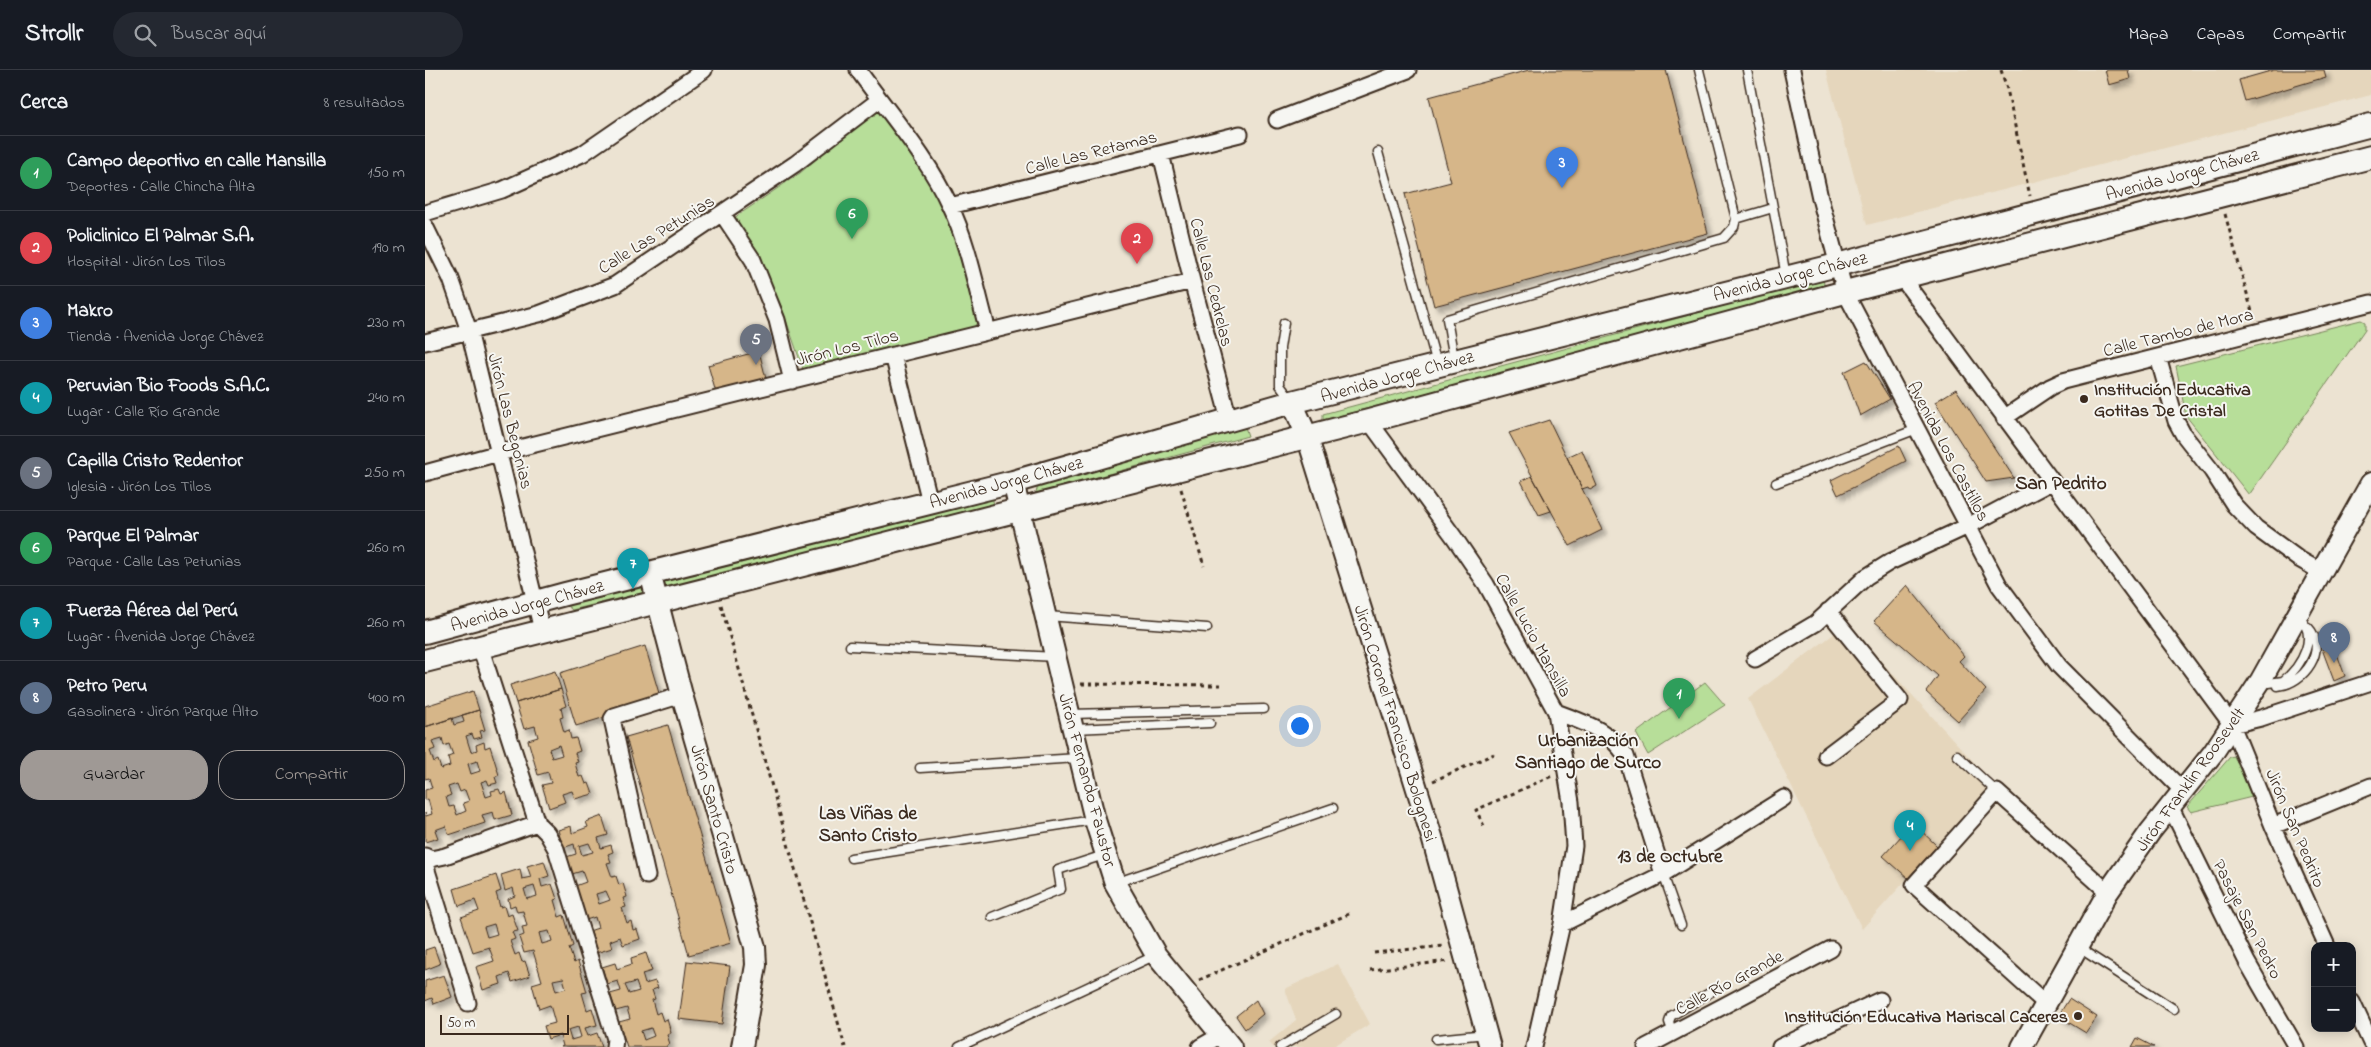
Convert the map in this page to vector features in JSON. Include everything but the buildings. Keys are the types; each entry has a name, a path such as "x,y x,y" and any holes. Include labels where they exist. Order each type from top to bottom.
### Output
{"main road":[{"name":"Avenida Jorge Chávez","path":"425,632 536,602 1013,482 1292,402 1787,278 2371,125"},
{"name":"Avenida Jorge Chávez","path":"425,661 542,630 716,588 1020,508 1369,421 1845,292 2371,157"}],"street":[{"path":"425,213 502,190 582,154 705,70"},
{"path":"858,70 921,157 950,206 970,262 988,331"},
{"path":"1277,120 1385,74 1408,70"},
{"name":"Avenida Los Castillos","path":"1792,70 1837,265 1845,292 1999,585 2059,666 2182,790"},
{"name":"Calle Las Petunias","path":"425,342 539,314 615,285 723,215 795,164 879,100"},
{"name":"Calle Las Retamas","path":"950,206 1240,134"},
{"name":"Calle Las Cedrelas","path":"1161,154 1192,281 1229,419"},
{"path":"723,215 753,260 777,320 793,381"},
{"name":"Jirón Las Begonias","path":"425,226 451,279 469,330 542,630"},
{"name":"Jirón San Pedrito","path":"1901,278 2232,725 2273,826 2325,942"},
{"name":"Jirón Los Tilos","path":"425,473 1192,281"},
{"name":"Calle Tambo de Mora","path":"2003,418 2050,387 2063,381 2371,303"},
{"path":"893,355 930,502"},
{"path":"2158,357 2176,421 2183,434 2212,471 2234,505 2256,528 2297,558 2320,571"},
{"name":"Jirón Coronel Francisco Bolognesi","path":"1292,402 1307,436 1417,788 1488,1040"},
{"name":"Calle Lucio Mansilla","path":"1369,421 1486,584 1556,712 1566,769 1574,846 1562,924 1534,1047"},
{"name":"Jirón Fernando Faustor","path":"1013,482 1095,820 1115,882 1156,955 1226,1041"},
{"path":"1755,659 1817,622 1866,577 1890,562 1968,526 2051,482"},
{"name":"Jirón Franklin Roosevelt","path":"2022,1047 2108,892 2170,806 2213,753 2265,681 2302,621 2320,571 2371,483"},
{"name":"Jirón Santo Cristo","path":"650,573 755,947 756,965 742,1047"},
{"path":"1826,756 1900,700 1828,611"},
{"path":"480,646 537,823 547,833 556,849 615,1039 614,1047"},
{"path":"2232,725 2261,718 2371,682"},
{"path":"647,876 612,719 614,716 683,694"},
{"path":"1556,712 1603,731 1617,742 1626,756 1663,874"},
{"path":"2273,826 2371,786"},
{"path":"2046,1004 1914,885 1997,792 2108,892"},
{"path":"1562,924 1663,874 1784,798"},
{"name":"Pasaje San Pedro","path":"2170,806 2247,962 2296,1047"},
{"path":"425,856 431,859 445,856 537,823"},
{"path":"425,864 468,1004"},
{"name":"Calle Río Grande","path":"1646,1047 1831,949"},
{"path":"1780,1047 1879,1000"},
{"path":"2356,1011 2371,1043"},
{"path":"1200,1047 1226,1041"}],"lane":[{"path":"1446,364 1447,320 1725,238 1734,227 1736,219 1699,70"},
{"path":"1747,70 1787,278"},
{"path":"1377,152 1446,364"},
{"path":"1736,219 1773,208"},
{"path":"1284,323 1280,348 1280,385 1292,402"},
{"path":"1775,483 1917,429"},
{"path":"1047,616 1207,628"},
{"path":"2265,681 2279,686 2288,685 2297,681 2309,666 2316,651 2316,639 2302,621"},
{"path":"850,646 1057,658"},
{"path":"1072,722 1264,709"},
{"path":"1072,722 1210,723"},
{"path":"1957,755 1997,792"},
{"path":"920,768 1080,758"},
{"path":"1115,882 1333,808"},
{"path":"851,858 1095,820"},
{"path":"992,917 1061,889 1058,870 1106,854"},
{"path":"1663,874 1681,925"},
{"path":"2077,947 2174,1009"},
{"path":"959,1047 1156,955"},
{"path":"1673,1032 1669,1022 1671,1016 1711,992"},
{"path":"1280,1047 1336,1014"},
{"path":"1436,1040 1488,1040"}],"path":[{"path":"2001,70 2007,89 2034,213"},
{"path":"2221,196 2257,331"},
{"path":"1175,469 1204,566"},
{"path":"716,588 845,1047"},
{"path":"1063,683 1222,685"},
{"path":"1417,788 1494,754"},
{"path":"1484,826 1476,810 1566,769"},
{"path":"1182,987 1351,913"},
{"path":"1374,953 1464,951"},
{"path":"1370,970 1464,951"}],"shaded area":[{"path":"1826,70 2371,70 2371,95 1867,225"},
{"path":"1847,624 1993,783 1862,929 1748,699"},
{"path":"1338,964 1370,1024 1332,1047 1273,1047 1269,1042 1296,1020 1285,989"}],"green space":[{"path":"877,108 919,165 954,226 969,271 978,320 974,328 805,375 782,308 760,259 734,218 800,173"},
{"path":"1823,279 1825,289 1323,420 1323,414"},
{"path":"2361,320 2365,322 2365,329 2249,495 2186,416 2176,366"},
{"path":"1244,424 1248,436 1035,494 1041,480"},
{"path":"992,496 994,505 666,589 664,580"},
{"path":"643,583 645,592 572,610 563,602"},
{"path":"1705,682 1725,705 1648,755 1636,733"},
{"path":"2234,756 2252,797 2191,812 2187,807 2230,757"}],"place":[{"name":"Makro","path":"1562,188"},
{"name":"Parque El Palmar","path":"852,239"},
{"name":"Policlinico El Palmar S.A.","path":"1137,264"},
{"name":"Capilla Cristo Redentor","path":"756,365"},
{"name":"Institución Educativa Gotitas De Cristal","path":"2084,399"},
{"name":"Fuerza Aérea del Perú","path":"633,589"},
{"name":"Petro Peru","path":"2334,663"},
{"name":"Campo deportivo en calle Mansilla","path":"1679,719"},
{"name":"Peruvian Bio Foods S.A.C.","path":"1910,851"},
{"name":"Institución Educativa Mariscal Caceres","path":"2078,1016"}],"district":[{"name":"San Pedrito","path":"2061,482"},
{"name":"Urbanización Santiago de Surco","path":"1588,750"},
{"name":"Las Viñas de Santo Cristo","path":"868,823"},
{"name":"13 de Octubre","path":"1670,855"}]}
